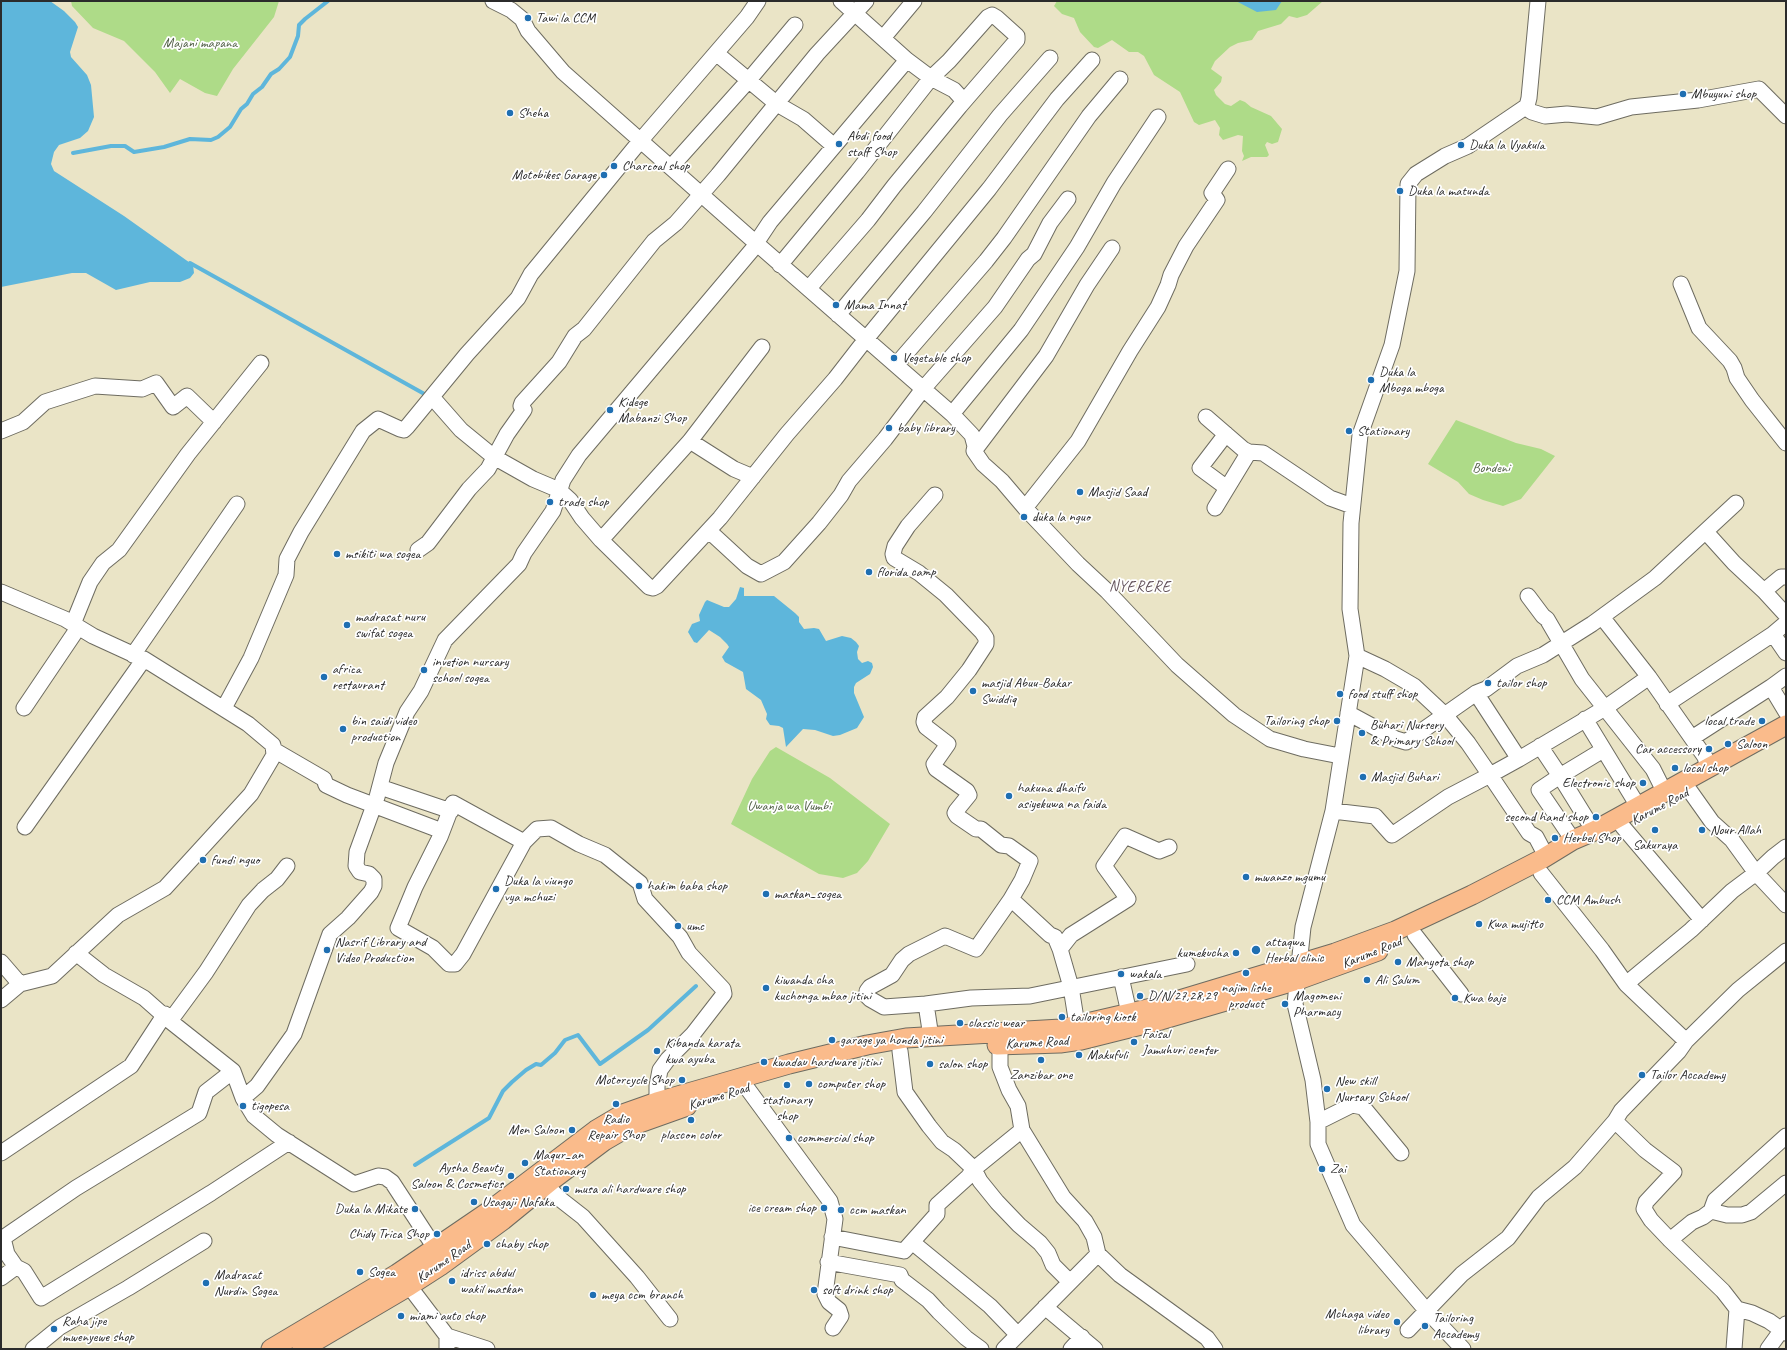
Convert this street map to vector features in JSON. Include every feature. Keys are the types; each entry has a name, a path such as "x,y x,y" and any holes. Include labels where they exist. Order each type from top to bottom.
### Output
{"main road":[{"path":"271,1349 397,1274 429,1259 596,1130 623,1114 657,1102 789,1064 867,1045 906,1038 1061,1029 1298,973 1395,931 1472,895 1544,865 1573,840 1594,831 1786,725"},
{"name":"Karume Road","path":"302,1349 409,1286 429,1259 503,1220 604,1141 628,1127 658,1115 746,1088 864,1058 900,1051 951,1047 1060,1043 1081,1040 1161,1020 1298,973 1340,966 1415,935 1544,865 1623,828 1786,740"}],"street":[{"path":"493,1 517,15 528,31 564,72 780,265 809,288 952,414 972,435 975,446 974,451 979,460 1002,481 1025,508 1078,564 1107,591 1177,665 1234,715 1270,739 1304,749 1340,756"},
{"path":"224,708 251,658 286,575 287,559 301,532 363,432 378,419 404,430 467,354 518,298 531,274 641,140 747,17 758,1"},
{"path":"841,1 907,60 931,78 954,90 964,101"},
{"path":"418,550 428,542 491,463 524,410 521,406 522,403 559,362 575,336 584,329 654,241 676,223 718,175 818,54 866,1"},
{"path":"883,38 914,1"},
{"path":"1463,1349 1426,1310 1353,1225 1318,1144 1318,1122 1313,1080 1295,1004 1303,927 1333,811 1341,762 1340,756 1357,656 1350,609 1352,506 1360,435 1392,345 1407,271 1408,184 1416,174 1445,156 1468,146 1526,106 1529,98 1538,1"},
{"path":"780,265 862,166 931,78 954,56 988,17 992,15 998,18 1017,36 1017,40 964,101 868,220 809,288"},
{"path":"670,167 748,81 795,25"},
{"path":"716,53 777,104 803,119 834,146"},
{"path":"838,315 924,212 1000,115 1050,58"},
{"path":"243,1098 257,1086 294,1034 330,934 348,918 371,892 374,886 374,879 369,874 360,872 356,866 357,852 380,787 386,763 407,712 421,691 445,640 519,564 524,553 553,511 563,480 598,431 756,243 770,222 907,60"},
{"path":"429,400 461,430 491,463 559,490 570,500 582,518 601,540 649,587 653,588 657,586 709,531 835,379 989,189 1057,99 1092,60"},
{"path":"896,365 1004,238 1089,116 1120,79"},
{"path":"1526,106 1532,112 1545,116 1567,114 1597,117 1631,107 1698,100 1759,89 1786,116"},
{"path":"952,414 1021,330 1077,247 1114,183 1158,117"},
{"path":"1025,508 1078,442 1130,351 1158,306 1168,285 1170,275 1186,246 1217,200 1212,193 1228,169"},
{"path":"709,531 747,566 761,574 784,562 819,524 850,481 885,439 923,389 995,307 1028,259 1034,254 1050,223 1068,200"},
{"path":"974,451 1046,356 1087,285 1112,248"},
{"path":"1681,284 1699,328 1730,361 1737,378 1786,443"},
{"path":"601,540 690,441 762,347"},
{"path":"24,708 76,626 90,582 104,563 119,550 188,454 261,363"},
{"path":"1,431 23,422 45,402 95,386 142,389 156,383 173,407 187,396 214,422"},
{"path":"1206,417 1249,452 1263,453 1330,498 1352,506"},
{"path":"1226,434 1200,468 1227,488"},
{"path":"690,441 734,469 753,477"},
{"path":"1215,508 1249,452"},
{"path":"935,495 908,526 896,546 893,554 894,558 918,573 946,595 982,632 986,638 986,644 969,670 947,697 925,717 924,722 926,727 948,744 934,764 936,769 967,791 969,795 956,811 955,813 957,816 976,829 981,829 1001,845 1009,846 1030,861 1022,880 1011,899 976,949 945,936 909,954 902,960 892,975 870,986 867,991 867,996 884,1007 926,1004 971,998 1030,996 1187,964"},
{"path":"1348,713 1396,739 1406,742 1476,694 1486,689 1517,666 1543,655 1563,644 1602,617 1655,578 1736,503"},
{"path":"25,827 237,504"},
{"path":"1706,532 1734,563 1764,590 1786,615"},
{"path":"1764,590 1782,577 1786,577"},
{"path":"1,592 76,626 138,657 224,708 265,736 273,745 274,750 274,755 251,794 165,888 118,915 52,976 20,984 1,1000"},
{"path":"1528,596 1547,619 1563,644 1582,679 1653,769 1664,791"},
{"path":"1602,617 1649,678 1692,738 1705,757 1708,767"},
{"path":"1667,704 1773,634 1786,623"},
{"path":"1773,634 1786,653"},
{"path":"1357,656 1385,669 1414,686 1445,715 1468,743 1529,833 1536,837 1544,865 1626,984 1686,1041"},
{"path":"1692,738 1786,676"},
{"path":"1333,811 1375,816 1392,835 1448,797 1490,775 1605,708 1649,678"},
{"path":"1771,687 1786,712"},
{"path":"1476,694 1518,759"},
{"path":"1585,719 1638,806"},
{"path":"1540,746 1594,831"},
{"path":"274,750 324,779 326,785 346,795 374,805 397,816 442,832"},
{"path":"1573,840 1539,790 1603,750"},
{"path":"380,787 451,811"},
{"path":"1690,791 1712,822 1732,840 1756,873 1786,905"},
{"path":"524,842 453,802 451,811 442,832 415,887 398,928 434,948 449,964 455,964 463,954 524,842 537,829 551,828 580,844 605,855 640,883 645,899 680,937 689,953 723,989 724,994 720,1000 693,1034 668,1059 660,1070 657,1086 657,1102"},
{"path":"1623,828 1702,920"},
{"path":"1060,949 1070,936 1128,899 1104,866 1124,836 1159,851 1169,847"},
{"path":"1626,984 1702,920 1732,891 1786,848"},
{"path":"1,1153 131,1066 167,1017 206,972 249,905 263,890 277,879 287,866"},
{"path":"1011,899 1054,937 1060,949 1071,987 1076,1025"},
{"path":"1415,935 1461,994"},
{"path":"1408,1330 1462,1274 1508,1238 1539,1197 1575,1166 1615,1121 1621,1111 1679,1051 1686,1041 1738,990 1786,951"},
{"path":"76,954 104,975 144,998 233,1071 243,1098 254,1116 277,1135 354,1184 378,1176 385,1176 392,1182 429,1259"},
{"path":"1,962 20,984"},
{"path":"1121,977 1129,1013"},
{"path":"926,1004 931,1037"},
{"path":"1000,1045 1000,1067 1009,1090 1018,1106 1022,1130 1063,1197 1085,1222 1094,1237 1098,1254 1120,1275 1207,1338 1215,1349"},
{"path":"900,1051 905,1092 942,1142 954,1150 974,1169 980,1181 997,1202 1019,1225 1040,1243 1048,1253 1053,1265 1070,1282"},
{"path":"233,1071 206,1092 199,1113 76,1188 3,1238 7,1254 16,1266 24,1271 41,1298 211,1193 289,1142"},
{"path":"746,1088 830,1201 835,1219 828,1262 825,1294 829,1302 840,1313 840,1319 833,1328"},
{"path":"1318,1122 1352,1105 1363,1107 1401,1153"},
{"path":"1615,1121 1645,1150 1674,1172 1646,1202 1644,1209 1651,1220 1723,1291 1737,1309 1785,1329 1768,1349"},
{"path":"832,1237 904,1251 937,1214 937,1205 968,1177 974,1169 1022,1130"},
{"path":"1670,1240 1692,1222 1703,1217 1711,1210 1715,1200 1786,1136"},
{"path":"1711,1210 1727,1215 1742,1215 1751,1212 1786,1183"},
{"path":"546,1185 560,1200 583,1217 637,1277 670,1319"},
{"path":"33,1349 60,1327 128,1288 204,1240"},
{"path":"912,1242 990,1306 1018,1335"},
{"path":"1004,1349 1098,1254"},
{"path":"828,1262 900,1274 902,1280 928,1300 938,1312 966,1338 981,1349"},
{"path":"1,1278 16,1266"},
{"path":"409,1286 447,1343 487,1349"},
{"path":"1045,1307 1095,1349"},
{"path":"1734,1349 1737,1309"},
{"path":"1072,1349 1082,1337"}],"green space":[{"name":"Majani mapana","path":"71,1 279,1 274,17 233,69 217,96 205,93 180,79 170,93 155,72 124,41 93,28 72,6"},
{"path":"1057,1 1323,1 1307,15 1297,18 1289,16 1281,24 1258,31 1252,40 1238,43 1230,47 1215,61 1211,69 1222,77 1221,82 1214,90 1216,95 1225,104 1231,106 1240,100 1245,102 1251,107 1271,116 1282,129 1278,142 1272,144 1267,142 1265,145 1269,155 1267,157 1251,157 1242,161 1244,156 1242,151 1243,136 1238,135 1223,140 1219,135 1220,128 1215,120 1199,125 1194,122 1180,92 1154,75 1144,56 1138,52 1129,52 1112,40 1098,48 1094,47 1080,32 1074,18 1062,14 1054,6"},
{"name":"Bondeni","path":"1456,420 1516,443 1541,449 1555,456 1521,499 1503,506 1483,500 1469,494 1458,482 1428,464"},
{"name":"Uwanja wa Vumbi","path":"776,747 830,778 890,824 868,861 857,873 843,878 819,874 731,824 752,779 770,751"}],"water":[{"path":"50,1 64,11 78,27 70,52 71,57 87,75 91,85 94,117 88,131 80,138 59,145 54,152 51,164 54,171 124,216 193,265 194,273 190,278 180,282 150,282 116,290 86,273 72,273 1,287 1,2"},
{"path":"1236,1 1282,1 1276,10 1257,12"},
{"path":"740,587 744,588 744,596 774,596 799,617 799,622 804,629 819,629 826,641 842,636 851,638 856,642 859,646 857,652 858,659 862,663 868,661 872,663 873,667 870,674 856,683 854,687 854,693 864,717 857,728 840,735 833,736 815,730 803,729 786,747 783,728 770,725 766,719 767,714 761,700 746,689 743,672 725,662 722,657 729,647 727,644 720,637 709,630 697,643 694,642 688,632 692,624 700,621 699,615 705,602 707,600 724,607 729,607 736,599"}],"waterway":[{"path":"73,153 111,146 125,146 134,152 164,147 190,139 211,140 218,137 230,127 241,109 247,104 253,94 262,87 271,74 279,69 290,57 298,36 299,25 328,1"},
{"path":"190,263 428,396"},
{"path":"415,1165 489,1118 503,1091 526,1070 536,1064 541,1065 555,1053 565,1040 578,1035 600,1064 648,1030 696,986"}],"place":[{"name":"Tawi la CCM","path":"528,18"},
{"name":"Mbuyuni shop","path":"1683,94"},
{"name":"Sheha","path":"510,113"},
{"name":"Abdi food staff Shop","path":"839,144"},
{"name":"Duka la Vyakula","path":"1461,145"},
{"name":"Charcoal shop","path":"614,166"},
{"name":"Motobikes Garage","path":"604,175"},
{"name":"Duka la matunda","path":"1400,191"},
{"name":"Mama Innat","path":"836,305"},
{"name":"Vegetable shop","path":"894,358"},
{"name":"Duka la Mboga mboga","path":"1371,380"},
{"name":"Kidege Mabanzi Shop","path":"610,410"},
{"name":"baby library","path":"889,428"},
{"name":"Stationary","path":"1349,431"},
{"name":"Masjid Saad","path":"1080,492"},
{"name":"trade shop","path":"550,502"},
{"name":"duka la nguo","path":"1024,517"},
{"name":"msikiti wa sogea","path":"337,554"},
{"name":"florida camp","path":"869,572"},
{"name":"madrasat nuru swifat sogea","path":"347,625"},
{"name":"invetion nursary school sogea","path":"424,670"},
{"name":"africa restaurant","path":"324,677"},
{"name":"tailor shop","path":"1488,683"},
{"name":"masjid Abuu-Bakar Swiddiq","path":"973,691"},
{"name":"food stuff shop","path":"1340,694"},
{"name":"Tailoring shop","path":"1337,721"},
{"name":"local trade","path":"1762,721"},
{"name":"bin saidi video production","path":"343,729"},
{"name":"Buhari Nursery & Primary School","path":"1362,733"},
{"name":"Saloon","path":"1728,744"},
{"name":"Car accessory","path":"1709,749"},
{"name":"local shop","path":"1675,768"},
{"name":"Masjid Buhari","path":"1363,777"},
{"name":"Electronic shop","path":"1643,783"},
{"name":"hakuna dhaifu asiyekuwa na faida","path":"1009,796"},
{"name":"second hand shop","path":"1596,817"},
{"name":"Sakuraya","path":"1655,830"},
{"name":"Nour Allah","path":"1702,830"},
{"name":"Herbel Shop","path":"1555,838"},
{"name":"fundi nguo","path":"203,860"},
{"name":"mwanzo mgumu","path":"1246,877"},
{"name":"hakim baba shop","path":"639,886"},
{"name":"Duka la viungo vya mchuzi","path":"496,889"},
{"name":"maskan_sogea","path":"766,894"},
{"name":"CCM Ambush","path":"1548,900"},
{"name":"Kwa mujitto","path":"1479,924"},
{"name":"umc","path":"678,926"},
{"name":"Nasrif Library and Video Production","path":"327,950"},
{"name":"attaqwa Herbal clinic","path":"1256,950"},
{"name":"kumekucha","path":"1236,953"},
{"name":"Manyota shop","path":"1398,962"},
{"name":"najim lishe product","path":"1246,973"},
{"name":"wakala","path":"1121,974"},
{"name":"Ali Salum","path":"1367,980"},
{"name":"kiwanda cha kuchonga mbao jitini","path":"766,988"},
{"name":"D/N/27,28,29","path":"1140,996"},
{"name":"Kwa baje","path":"1455,998"},
{"name":"Magomeni Pharmacy","path":"1285,1004"},
{"name":"tailoring kiosk","path":"1062,1017"},
{"name":"classic wear","path":"960,1023"},
{"name":"garage ya honda jitini","path":"832,1040"},
{"name":"Faisal Jamuhuri center","path":"1134,1042"},
{"name":"Kibanda karata kwa ayuba","path":"657,1051"},
{"name":"Makufuli","path":"1079,1055"},
{"name":"Zanzibar one","path":"1041,1060"},
{"name":"kwadau hardware jitini","path":"764,1062"},
{"name":"salon shop","path":"930,1064"},
{"name":"Tailor Accademy","path":"1642,1075"},
{"name":"Motorcycle Shop","path":"682,1080"},
{"name":"computer shop","path":"809,1084"},
{"name":"stationary shop","path":"787,1085"},
{"name":"New skill Nursary School","path":"1327,1089"},
{"name":"Radio Repair Shop","path":"616,1104"},
{"name":"tigopesa","path":"243,1106"},
{"name":"plascon color","path":"691,1120"},
{"name":"Men Saloon","path":"572,1130"},
{"name":"commercial shop","path":"789,1138"},
{"name":"Maqur_an Stationary","path":"525,1163"},
{"name":"Zai","path":"1322,1169"},
{"name":"Aysha Beauty Saloon & Cosmetics","path":"511,1176"},
{"name":"musa ali hardware shop","path":"566,1189"},
{"name":"Usagaji Nafaka","path":"474,1202"},
{"name":"ice cream shop","path":"824,1208"},
{"name":"Duka la Mikate","path":"415,1209"},
{"name":"ccm maskan","path":"841,1210"},
{"name":"Chidy Trica Shop","path":"437,1234"},
{"name":"chaby shop","path":"487,1244"},
{"name":"Sogea","path":"360,1272"},
{"name":"idriss abdul wakil maskan","path":"452,1281"},
{"name":"Madrasat Nurdin Sogea","path":"206,1283"},
{"name":"soft drink shop","path":"814,1290"},
{"name":"meya ccm branch","path":"593,1295"},
{"name":"miami auto shop","path":"401,1316"},
{"name":"Mchaga video library","path":"1397,1322"},
{"name":"Tailoring Accademy","path":"1425,1326"},
{"name":"Raha jipe mwenyewe shop","path":"54,1329"}],"district":[{"name":"NYERERE","path":"1140,587"}]}
